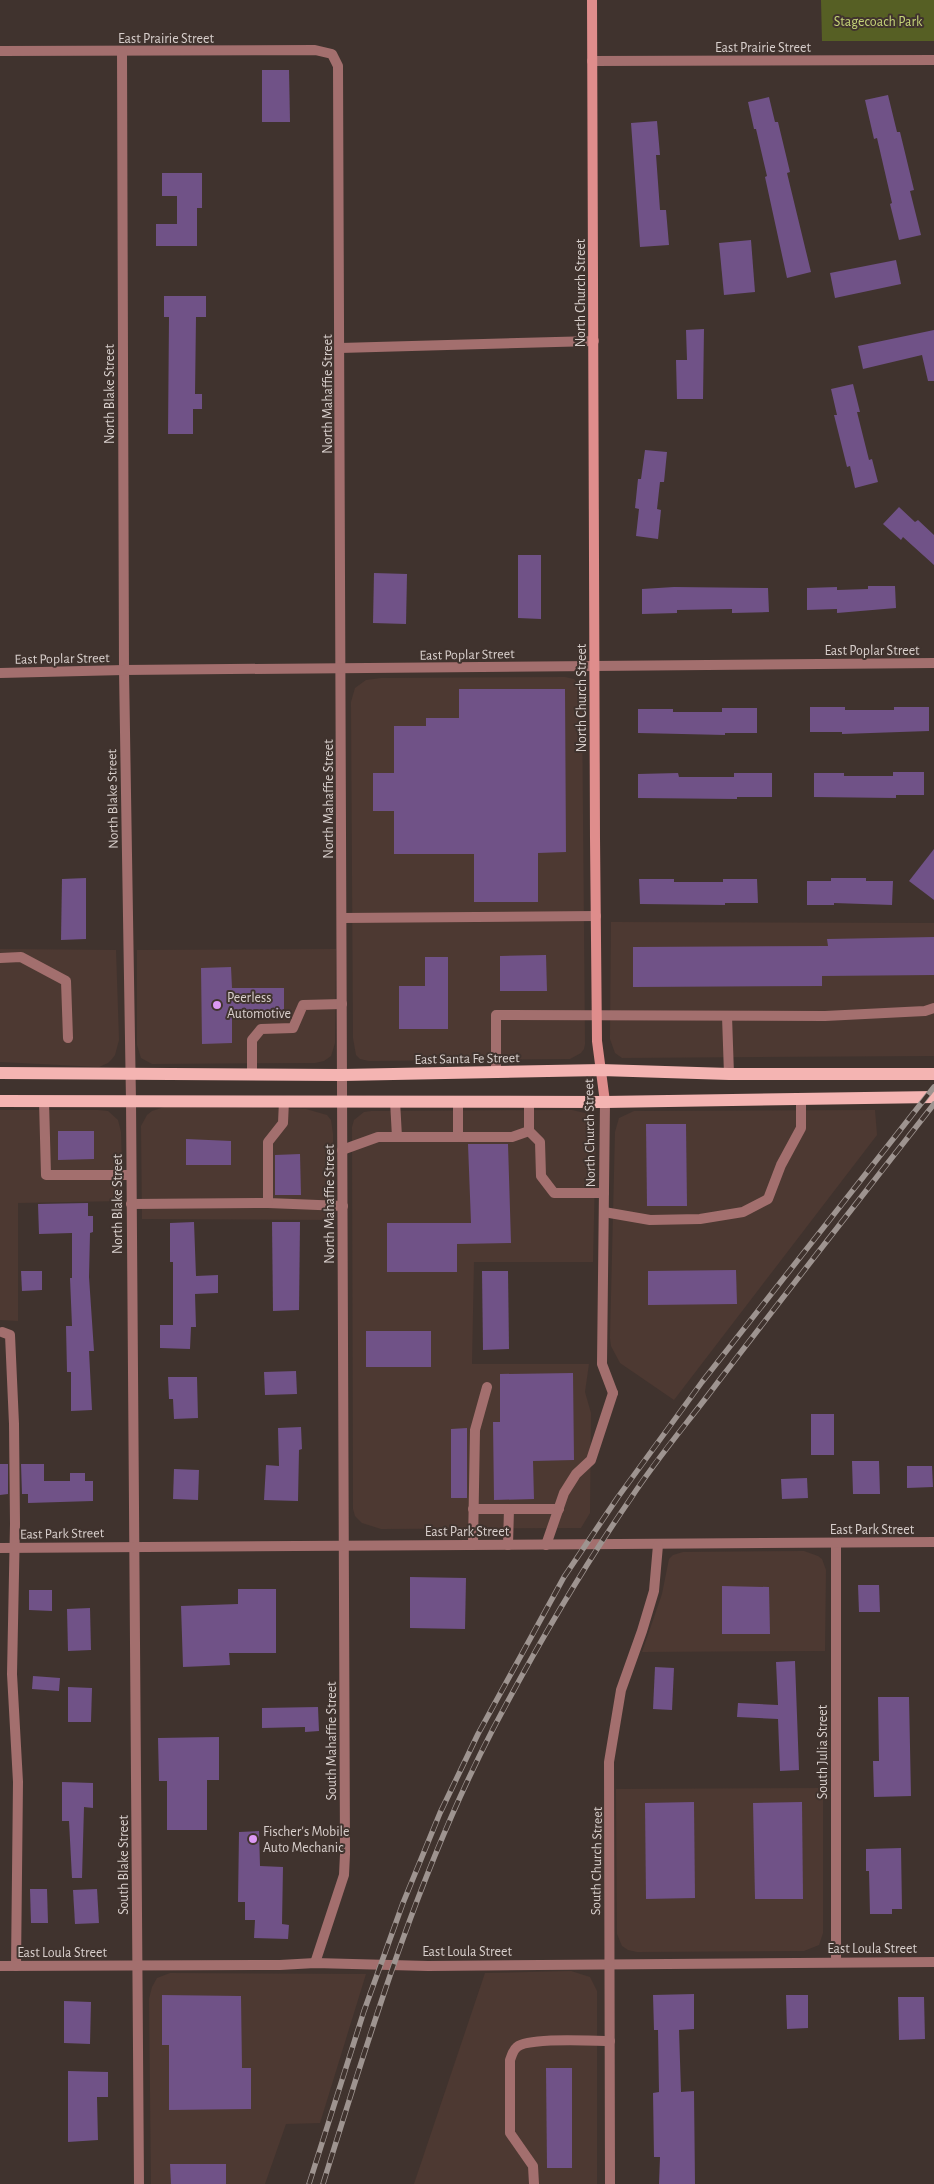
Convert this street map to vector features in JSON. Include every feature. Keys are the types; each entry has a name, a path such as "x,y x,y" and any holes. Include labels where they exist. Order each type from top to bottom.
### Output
{"main road":[{"name":"East Santa Fe Street","path":"0,1073 342,1075 602,1070 729,1074 934,1074"},
{"path":"0,1101 605,1102 934,1097"}],"street":[{"name":"North Church Street","path":"559,1510 564,1493 576,1474 591,1460 613,1393 602,1364 605,1102 597,1041 592,0"},
{"name":"East Prairie Street","path":"0,52 315,50 332,54"},
{"name":"North Blake Street","path":"122,52 124,670 134,1546"},
{"name":"North Mahaffie Street","path":"332,54 338,66 342,669 344,1545"},
{"name":"East Prairie Street","path":"592,62 934,60"},
{"path":"340,348 594,341"},
{"name":"East Poplar Street","path":"0,673 124,670 934,663"},
{"path":"342,918 596,916"},
{"path":"0,958 22,958 66,982 68,1038"},
{"path":"252,1075 252,1040 262,1029 293,1028 303,1005 342,1004"},
{"path":"496,1072 496,1015 825,1016 926,1011 934,1008"},
{"path":"727,1016 729,1074"},
{"path":"604,1212 650,1220 700,1220 743,1212 768,1199 780,1165 801,1128 801,1099"},
{"path":"44,1101 46,1175 131,1175"},
{"path":"268,1203 268,1142 283,1123 284,1101"},
{"path":"395,1101 397,1137"},
{"path":"458,1102 458,1137"},
{"path":"529,1102 529,1131 540,1142 541,1176 554,1193 604,1193"},
{"path":"342,1150 378,1137 512,1137 529,1131"},
{"path":"131,1204 268,1203 342,1206"},
{"path":"2,1332 10,1335 14,1424 15,1548 12,1674 18,1782 16,1966"},
{"path":"473,1545 475,1430 487,1387"},
{"path":"474,1509 559,1510 546,1545"},
{"path":"508,1545 509,1509"},
{"name":"East Park Street","path":"0,1548 934,1542"},
{"name":"South Julia Street","path":"836,1543 836,1962"},
{"name":"South Mahaffie Street","path":"315,1963 344,1875 346,1854 344,1545"},
{"name":"South Church Street","path":"610,2184 609,1762 621,1690 654,1591 658,1545"},
{"name":"South Blake Street","path":"134,1546 138,2184"},
{"name":"East Loula Street","path":"0,1966 280,1965 315,1963 428,1966 609,1963 934,1962"},
{"path":"534,2184 533,2166 510,2133 510,2060 513,2052 517,2047 532,2041 610,2041"}],"shaded area":[{"path":"565,677 574,679 578,684 582,702 584,1049 581,1053 570,1059 369,1061 360,1059 356,1055 353,1038 351,702 355,688 366,680 381,678"},
{"path":"611,922 934,923 934,1056 622,1058 615,1053 610,1039"},
{"path":"0,949 116,950 119,1040 115,1055 108,1063 99,1067 0,1062"},
{"path":"336,949 335,1043 331,1056 324,1061 315,1063 152,1064 141,1058 137,1045 137,950"},
{"path":"164,1107 306,1109 327,1115 331,1120 333,1134 333,1220 142,1219 141,1126 147,1115"},
{"path":"0,1110 108,1111 118,1120 121,1132 123,1201 18,1203 18,1321 0,1320"},
{"path":"572,1110 585,1113 594,1123 596,1131 593,1262 474,1262 472,1364 589,1364 585,1392 591,1413 590,1513 581,1528 381,1529 362,1523 355,1516 353,1509 352,1127 354,1120 364,1112 371,1111"},
{"path":"875,1110 877,1135 674,1400 620,1363 611,1346 610,1338 615,1132 619,1118 634,1111"},
{"path":"804,1551 822,1559 826,1570 825,1651 642,1652 662,1594 669,1559 673,1555 683,1552"},
{"path":"823,1788 823,1933 819,1945 804,1951 637,1952 622,1946 617,1934 616,1789"},
{"path":"571,1971 590,1977 597,1991 597,2184 414,2184 485,1973"},
{"path":"170,1973 366,1974 320,2123 286,2124 265,2184 151,2184 149,1999 157,1978"}],"green space":[{"name":"Stagecoach Park","path":"821,0 934,0 934,41 822,41"}],"building":[{"path":"262,70 289,70 290,122 262,122"},
{"path":"888,95 897,132 900,132 914,190 910,191 921,235 899,240 877,138 874,139 865,100"},
{"path":"769,97 775,122 778,122 790,172 787,173 811,272 787,278 765,177 767,176 748,102"},
{"path":"657,121 660,155 656,155 660,210 666,210 669,245 640,247 631,123"},
{"path":"162,173 202,173 202,208 197,208 197,246 156,246 156,224 177,224 177,196 162,196"},
{"path":"751,240 755,292 724,295 719,243"},
{"path":"896,260 901,284 835,298 830,273"},
{"path":"164,296 206,296 206,317 196,317 195,394 202,394 202,409 193,409 193,434 168,434 169,317 164,317"},
{"path":"704,329 703,399 677,399 676,360 687,360 686,330"},
{"path":"934,330 934,381 928,381 922,355 863,369 858,346"},
{"path":"853,384 860,412 857,412 869,460 872,459 878,482 855,488 850,466 847,467 834,415 837,415 831,389"},
{"path":"645,450 667,452 664,482 660,482 657,509 661,510 658,539 636,536 639,509 635,508 638,479 641,479"},
{"path":"899,507 915,522 918,520 934,535 934,565 903,537 901,540 883,524"},
{"path":"518,555 541,555 541,619 518,618"},
{"path":"374,573 407,574 406,624 373,623"},
{"path":"868,586 895,586 896,608 837,613 837,609 807,610 807,588 837,587 837,590 868,589"},
{"path":"674,587 768,588 769,612 732,613 732,609 677,610 677,613 642,614 642,589"},
{"path":"459,689 565,689 566,852 538,853 538,902 474,902 474,854 394,854 394,811 373,811 373,773 394,773 394,726 426,726 426,718 459,718"},
{"path":"810,707 845,707 845,710 894,710 894,707 929,707 929,731 842,734 842,732 810,732"},
{"path":"722,708 757,708 757,733 725,733 725,735 638,733 638,709 673,709 673,712 722,712"},
{"path":"893,772 924,772 924,795 896,795 896,798 814,797 814,773 844,773 844,776 893,776"},
{"path":"678,773 679,777 734,777 734,773 772,773 772,797 737,797 737,799 638,798 638,774"},
{"path":"934,849 934,900 909,881"},
{"path":"86,878 86,939 61,940 62,879"},
{"path":"831,878 866,878 866,881 893,881 892,905 834,903 834,905 807,905 807,881 831,881"},
{"path":"639,879 674,879 674,882 723,882 723,879 757,879 758,903 725,903 725,905 640,904"},
{"path":"934,937 934,975 822,976 822,986 633,987 633,947 828,946 827,939"},
{"path":"546,955 547,991 500,991 500,956"},
{"path":"425,957 448,957 448,1029 399,1029 399,986 425,986"},
{"path":"231,967 232,988 284,988 284,1011 232,1011 232,1043 202,1044 201,968"},
{"path":"646,1124 686,1124 687,1206 647,1206"},
{"path":"58,1131 94,1131 94,1159 58,1160"},
{"path":"186,1139 231,1141 231,1165 186,1165"},
{"path":"468,1144 508,1144 511,1243 457,1244 457,1272 387,1272 387,1223 471,1223"},
{"path":"300,1154 301,1195 275,1195 275,1155"},
{"path":"88,1203 88,1216 93,1216 93,1232 90,1233 89,1277 94,1351 89,1351 92,1410 71,1411 71,1372 67,1372 66,1326 72,1326 70,1278 72,1278 72,1233 39,1234 38,1204"},
{"path":"194,1222 196,1276 218,1275 218,1293 195,1294 196,1327 191,1327 190,1349 160,1348 160,1325 173,1325 173,1262 170,1262 170,1223"},
{"path":"272,1222 300,1222 299,1310 273,1311"},
{"path":"736,1270 737,1304 648,1305 648,1271"},
{"path":"21,1271 42,1271 42,1290 22,1291"},
{"path":"482,1271 508,1271 509,1349 483,1350"},
{"path":"366,1331 431,1331 431,1367 366,1367"},
{"path":"296,1371 297,1394 265,1395 264,1372"},
{"path":"573,1373 574,1460 533,1461 534,1499 494,1500 493,1422 500,1422 500,1374"},
{"path":"168,1377 197,1377 198,1418 174,1419 173,1399 169,1399"},
{"path":"811,1414 834,1414 834,1455 811,1455"},
{"path":"301,1427 302,1449 299,1450 298,1501 264,1500 266,1465 279,1466 278,1428"},
{"path":"467,1428 467,1498 451,1498 451,1429"},
{"path":"852,1461 879,1461 880,1494 853,1494"},
{"path":"0,1464 8,1464 8,1494 0,1495"},
{"path":"21,1464 44,1464 44,1481 70,1481 70,1473 85,1473 85,1481 93,1481 93,1501 28,1503 28,1494 22,1494"},
{"path":"907,1466 932,1466 933,1487 907,1488"},
{"path":"174,1469 199,1470 198,1500 173,1499"},
{"path":"807,1478 808,1498 782,1499 781,1479"},
{"path":"410,1577 466,1578 465,1629 410,1628"},
{"path":"858,1585 879,1585 880,1612 859,1612"},
{"path":"722,1586 769,1587 770,1634 722,1634"},
{"path":"238,1589 276,1589 276,1653 229,1653 230,1665 183,1667 181,1606 238,1604"},
{"path":"29,1590 52,1590 52,1611 29,1610"},
{"path":"90,1608 91,1650 68,1651 67,1609"},
{"path":"795,1661 799,1770 780,1771 778,1719 737,1717 738,1703 778,1705 776,1662"},
{"path":"655,1667 674,1668 672,1710 653,1709"},
{"path":"33,1676 60,1678 59,1691 32,1689"},
{"path":"68,1687 92,1688 91,1722 68,1722"},
{"path":"878,1697 909,1697 911,1796 874,1797 873,1761 879,1761"},
{"path":"318,1707 319,1731 305,1732 305,1727 262,1728 262,1708"},
{"path":"219,1737 219,1780 207,1780 207,1830 167,1830 167,1781 159,1781 158,1738"},
{"path":"62,1782 93,1783 93,1808 84,1807 82,1878 72,1878 69,1821 62,1821"},
{"path":"694,1802 695,1898 646,1899 645,1803"},
{"path":"802,1802 803,1899 755,1899 753,1803"},
{"path":"259,1831 260,1866 283,1867 282,1924 289,1925 288,1939 254,1938 255,1920 245,1920 245,1902 238,1902 239,1832"},
{"path":"901,1848 902,1909 892,1909 892,1914 870,1914 869,1871 866,1871 866,1849"},
{"path":"30,1889 47,1889 48,1923 31,1923"},
{"path":"97,1889 99,1923 75,1924 73,1890"},
{"path":"694,1994 694,2029 679,2030 681,2092 694,2091 695,2184 659,2184 660,2157 654,2157 653,2093 659,2092 658,2030 654,2030 653,1995"},
{"path":"162,1995 241,1996 242,2068 251,2068 251,2109 169,2110 169,2045 162,2045"},
{"path":"786,1995 808,1995 808,2028 787,2029"},
{"path":"898,1997 924,1997 925,2039 899,2040"},
{"path":"64,2001 91,2002 90,2044 64,2043"},
{"path":"546,2068 572,2068 572,2168 547,2168"},
{"path":"68,2071 108,2072 108,2097 97,2097 98,2140 68,2142"},
{"path":"170,2164 226,2164 226,2184 171,2184"}],"railway":[{"path":"309,2184 364,2011 403,1903 440,1813 478,1734 564,1577 618,1497 702,1382 934,1087"},
{"path":"323,2184 378,2011 441,1840 465,1785 524,1671 594,1554 651,1468 934,1104"}],"place":[{"name":"Peerless Automotive","path":"217,1005"},
{"name":"Fischer's Mobile Auto Mechanic","path":"253,1839"}]}
